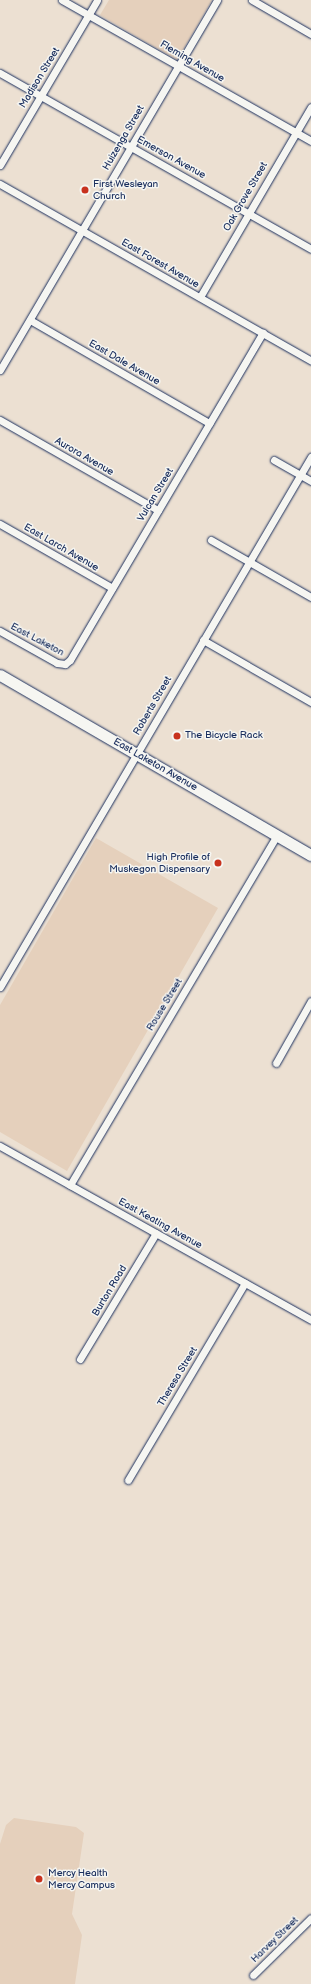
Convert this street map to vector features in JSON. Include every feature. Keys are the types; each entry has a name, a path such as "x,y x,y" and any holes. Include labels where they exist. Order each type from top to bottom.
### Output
{"main road":[{"name":"East Laketon Avenue","path":"0,675 311,855"}],"street":[{"name":"Fleming Avenue","path":"62,0 311,142"},
{"name":"Madison Street","path":"0,165 97,0"},
{"name":"Huizenga Street","path":"0,370 216,0"},
{"path":"252,0 311,34"},
{"name":"Emerson Avenue","path":"0,73 311,249"},
{"name":"Oak Grove Street","path":"200,298 248,213 311,107"},
{"name":"East Forest Avenue","path":"0,184 311,361"},
{"name":"East Dale Avenue","path":"30,320 210,423"},
{"name":"Vulcan Street","path":"65,664 70,660 263,333"},
{"name":"Aurora Avenue","path":"0,420 158,510"},
{"name":"Roberts Street","path":"0,987 311,457"},
{"path":"274,460 311,481"},
{"name":"East Larch Avenue","path":"0,524 112,588"},
{"path":"211,540 311,597"},
{"name":"East Laketon","path":"0,631 56,663 65,664"},
{"path":"203,640 311,702"},
{"name":"Rouse Street","path":"70,1185 277,835"},
{"path":"276,1062 311,1001"},
{"name":"East Keating Avenue","path":"0,1146 311,1320"},
{"name":"Burton Road","path":"80,1359 156,1233"},
{"name":"Theresa Street","path":"128,1480 244,1283"},
{"name":"Harvey Street","path":"253,1975 311,1918"}],"shaded area":[{"path":"109,0 212,0 177,60 100,15"},
{"path":"96,838 218,908 67,1171 0,1132 0,1005"},
{"name":"Mercy Health Mercy Campus","path":"14,1818 76,1827 84,1833 72,1914 82,1935 75,1984 0,1984 0,1844 6,1825"}],"place":[{"name":"First Wesleyan Church","path":"85,190"},
{"name":"The Bicycle Rack","path":"177,736"},
{"name":"High Profile of Muskegon Dispensary","path":"218,863"},
{"name":"Mercy Health Mercy Campus","path":"39,1879"}]}
